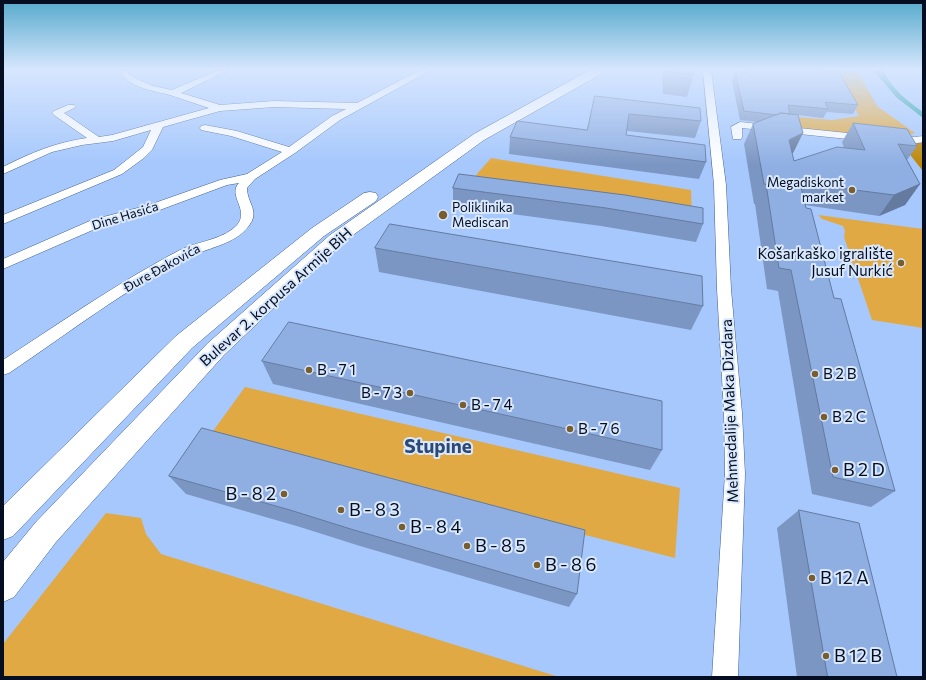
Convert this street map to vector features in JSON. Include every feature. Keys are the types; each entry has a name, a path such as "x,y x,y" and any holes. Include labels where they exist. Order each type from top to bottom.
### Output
{"main road":[{"name":"Bulevar 2. korpusa Armije BiH","path":"3,526 184,342 318,232 466,132 521,102"},
{"name":"Bulevar 2. korpusa Armije BiH","path":"3,586 46,532 216,349 336,239 479,137 542,102"}],"street":[{"path":"199,102 219,108"},
{"name":"Đure Đakovića","path":"3,368 98,305 186,253 201,245 232,236 243,227 248,216 245,201 241,195 241,187 251,178 290,152 336,118 366,102"},
{"name":"Mehmedalije Maka Dizdara","path":"711,102 722,208 724,289 733,413 735,474 725,677"},
{"path":"3,171 32,156 48,150 113,138 219,108 274,104 358,106"},
{"path":"71,107 57,113 97,140"},
{"path":"3,220 118,172 140,156 148,148 159,125"},
{"path":"737,136 736,127 740,125 885,141"},
{"path":"205,128 233,133 290,152"},
{"path":"716,146 737,136 768,130 885,141 913,141 923,136"},
{"name":"Dine Hasića","path":"3,264 97,223 153,208 224,182 251,178"}],"shaded area":[{"path":"851,102 875,102 877,106 915,133 896,140 780,128 776,115 832,120 859,116"},
{"path":"902,102 909,102 923,112 923,118"},
{"path":"923,139 923,171 906,148"},
{"path":"491,158 691,190 692,217 470,182"},
{"path":"818,215 923,229 923,328 872,320 844,237 845,231 843,226 822,219"},
{"path":"245,387 680,488 675,558 208,438"},
{"path":"106,513 141,518 146,534 161,554 559,677 3,677 3,644"}],"building":[{"path":"594,102 645,102 700,108 701,121 629,114 626,135 705,145 706,162 510,137 517,121 587,130"},
{"path":"742,102 856,102 858,105 825,102 828,109 788,105 790,114 781,113 777,115 744,111"},
{"path":"781,113 798,115 803,133 789,140 794,161 837,147 865,150 853,123 907,129 917,146 898,144 920,184 894,195 800,183 806,208 811,209 834,298 841,299 895,491 833,477 791,270 779,268 766,184 764,184 753,124"},
{"path":"459,174 625,195 703,208 703,224 606,208 453,188"},
{"path":"390,224 702,276 703,306 375,248"},
{"path":"289,322 662,401 662,450 262,361"},
{"path":"202,428 585,530 577,594 169,476"},
{"path":"799,510 859,523 897,677 828,677"}],"place":[{"name":"Megadiskont market","path":"852,190"},
{"name":"Poliklinika Mediscan","path":"443,215"},
{"name":"Košarkaško igralište Jusuf Nurkić","path":"901,263"},
{"name":"B - 7 1","path":"309,370"},
{"name":"B 2 B","path":"815,374"},
{"name":"B - 7 3","path":"410,393"},
{"name":"B - 7 4","path":"463,405"},
{"name":"B 2 C","path":"824,417"},
{"name":"B - 7 6","path":"570,429"},
{"name":"B 2 D","path":"835,470"},
{"name":"B - 8 2","path":"284,494"},
{"name":"B - 8 3","path":"341,510"},
{"name":"B - 8 4","path":"402,527"},
{"name":"B - 8 5","path":"467,546"},
{"name":"B - 8 6","path":"537,565"},
{"name":"B 12 A","path":"812,578"},
{"name":"B 12 B","path":"826,656"}],"district":[{"name":"Stupine","path":"438,447"}]}
